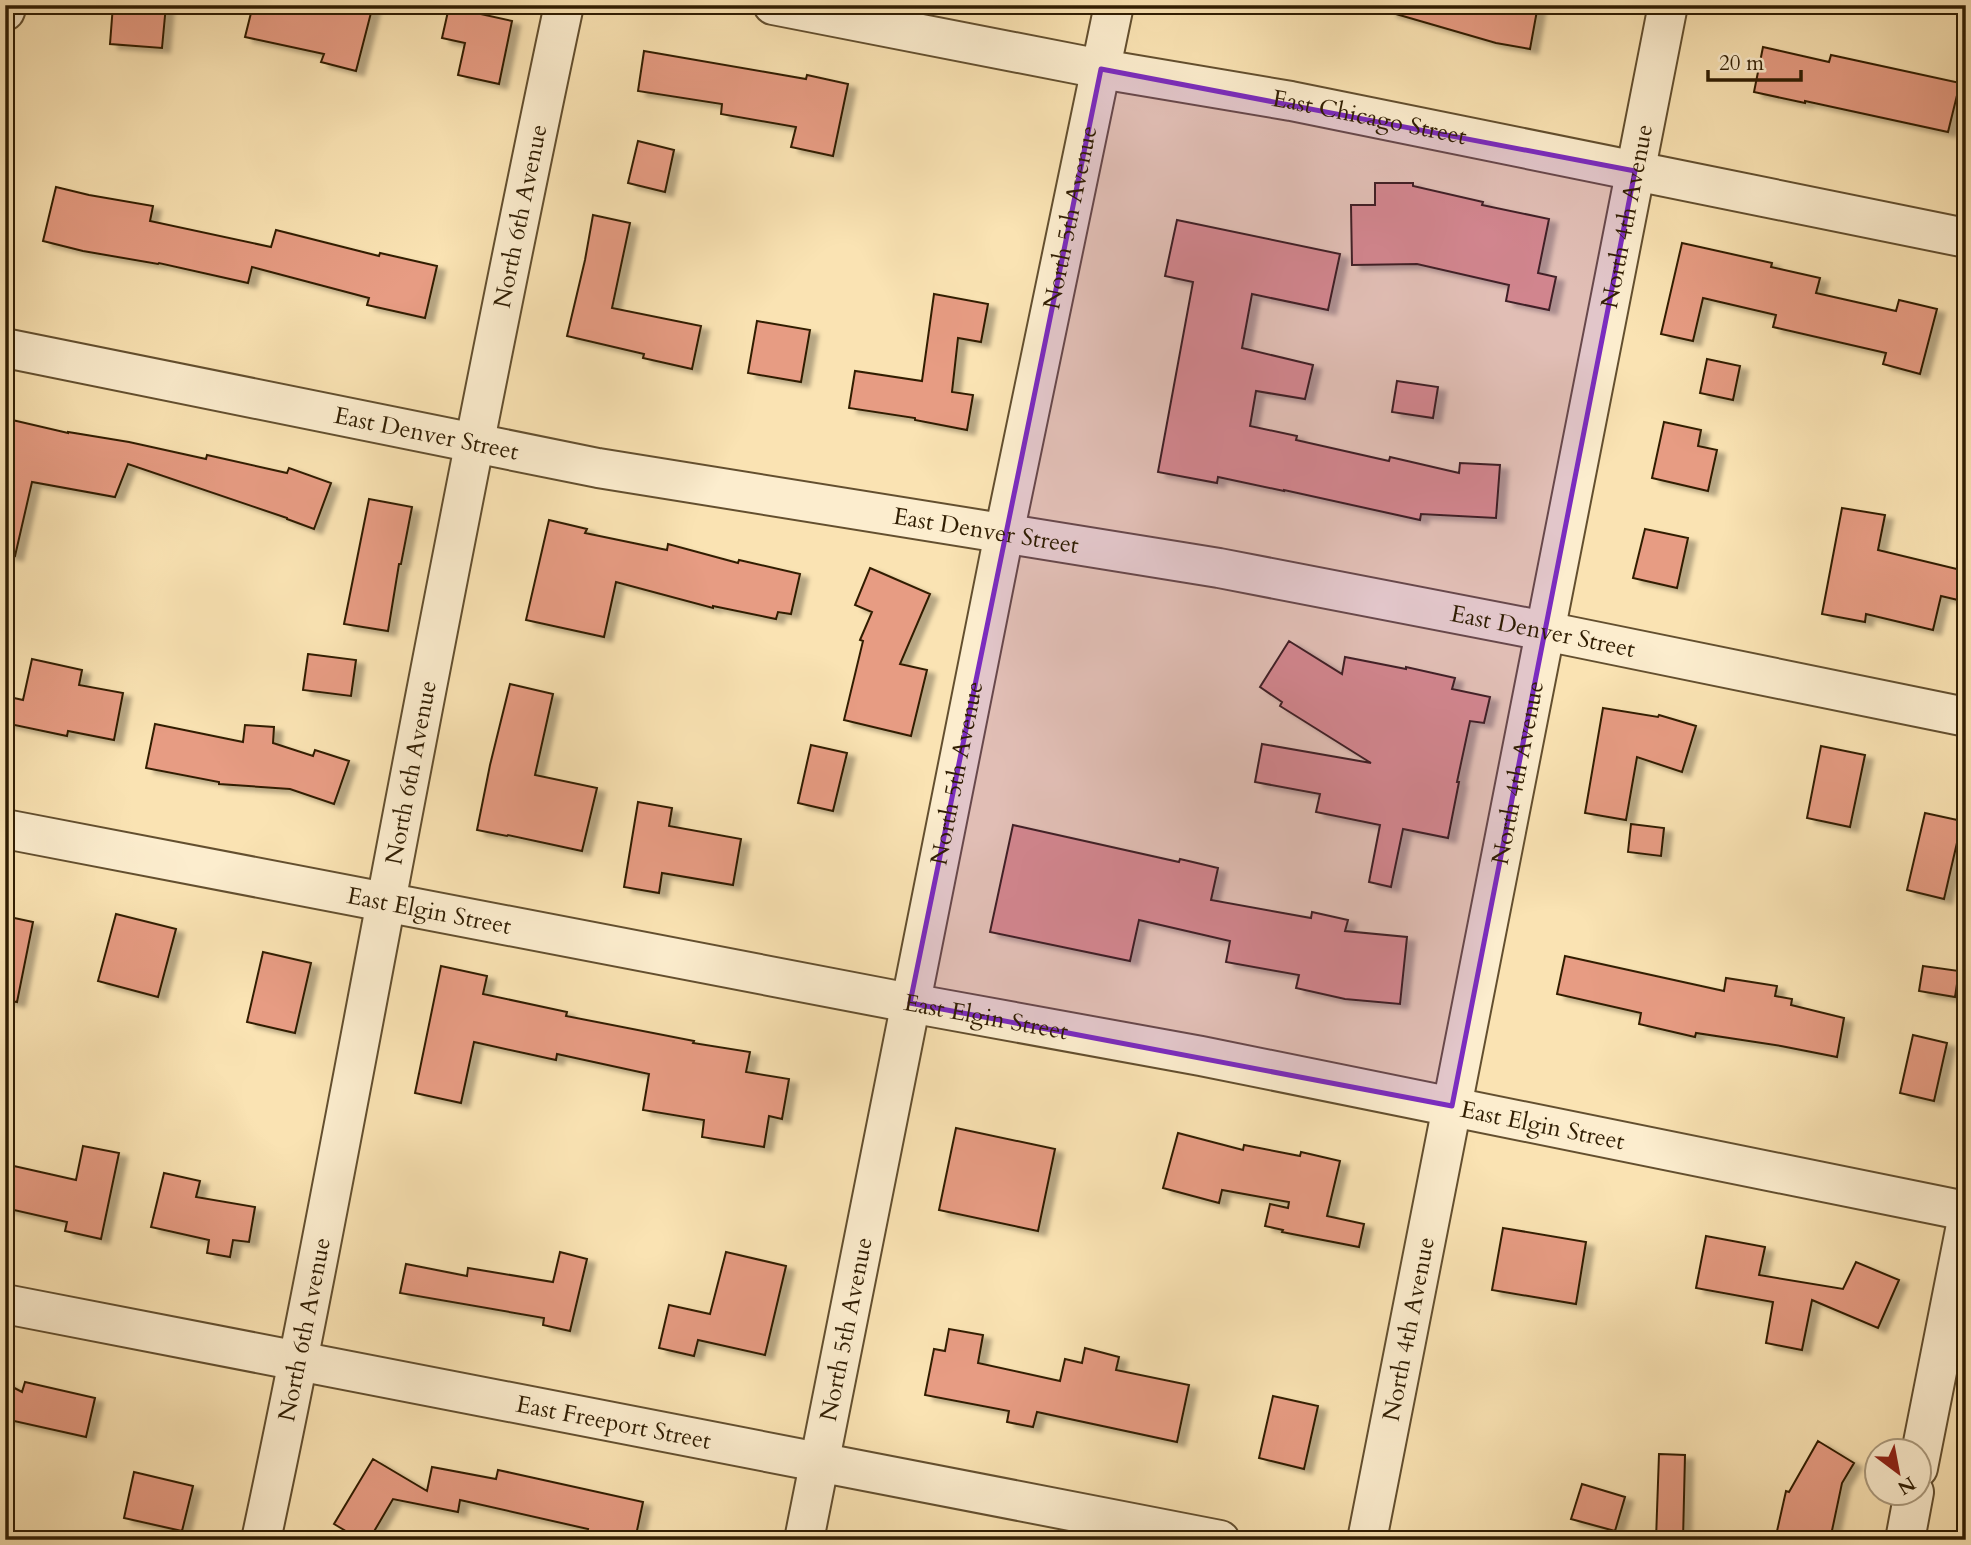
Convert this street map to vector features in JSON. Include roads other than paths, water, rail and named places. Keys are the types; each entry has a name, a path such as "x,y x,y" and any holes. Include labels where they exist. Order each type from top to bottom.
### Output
{"street":[{"path":"5,12 6,5"},
{"name":"North 6th Avenue","path":"261,1540 299,1361 525,187 564,5"},
{"name":"East Chicago Street","path":"773,5 1101,69 1291,101 1966,238"},
{"name":"North 5th Avenue","path":"804,1540 1004,534 1114,5"},
{"name":"North 4th Avenue","path":"1367,1540 1668,5"},
{"name":"East Denver Street","path":"5,348 598,468 1219,568 1966,717"},
{"name":"East Elgin Street","path":"5,829 910,1003 1201,1056 1966,1211"},
{"path":"1925,1436 1966,1225"},
{"name":"East Freeport Street","path":"5,1304 1220,1540"},
{"path":"1905,1540 1912,1506"}]}
